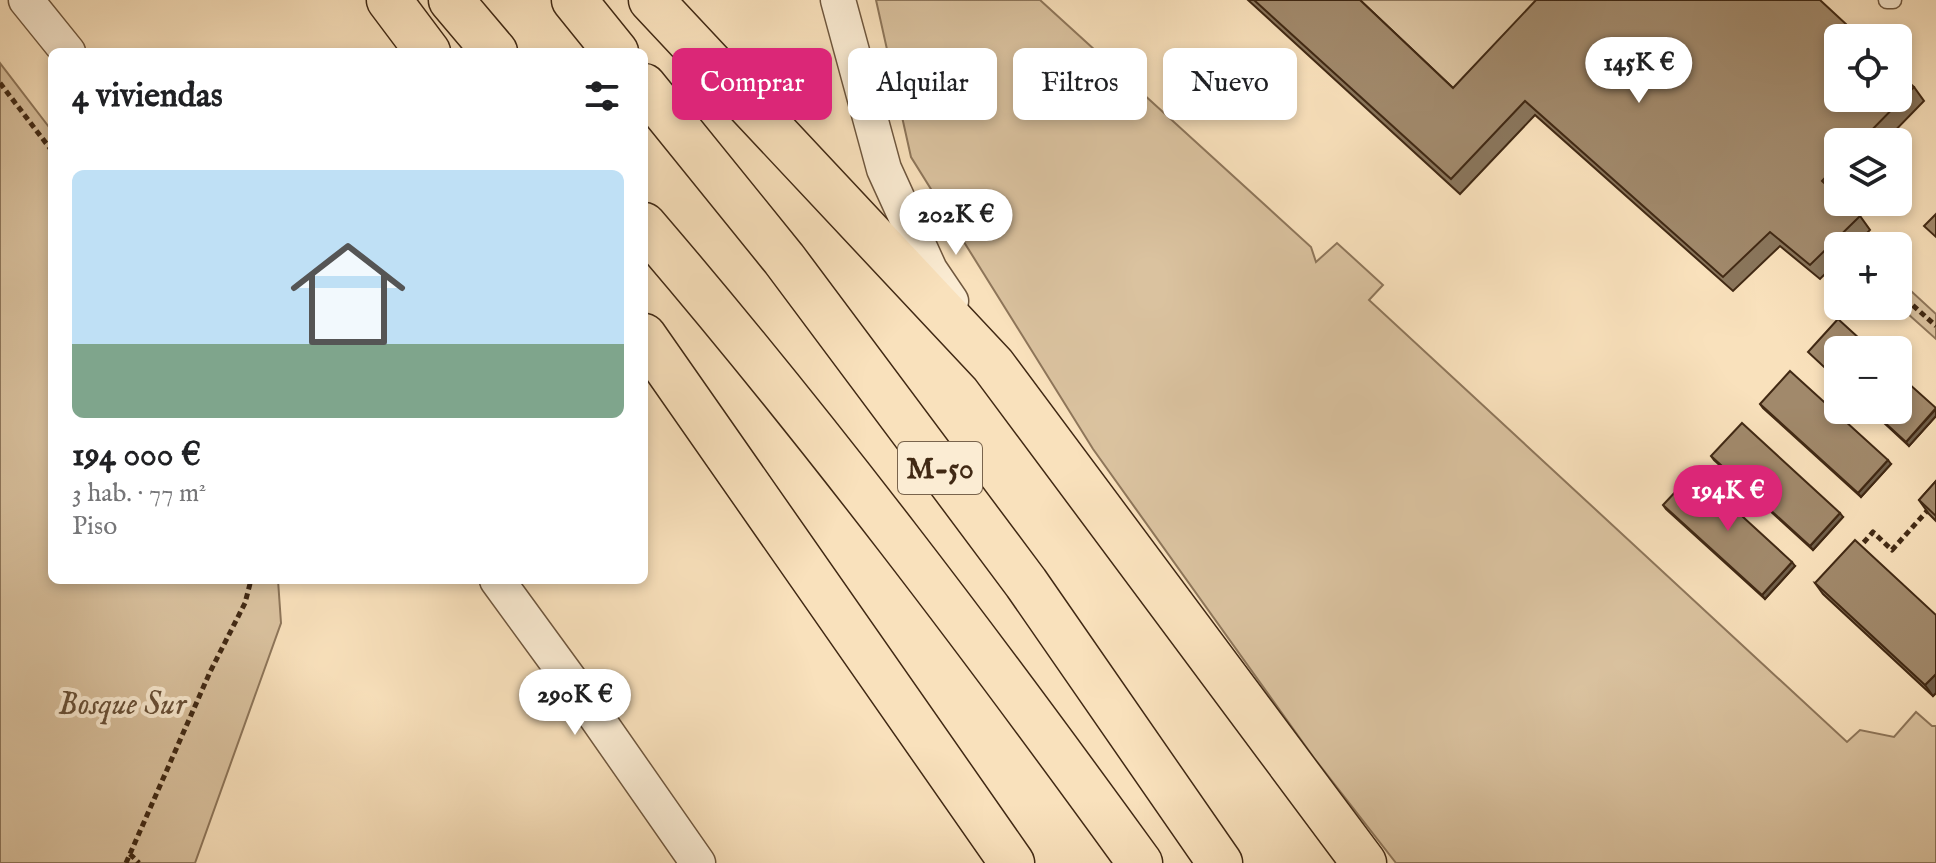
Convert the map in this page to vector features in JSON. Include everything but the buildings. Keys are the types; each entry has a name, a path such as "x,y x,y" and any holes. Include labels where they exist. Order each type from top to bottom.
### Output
{"highway":[{"path":"389,0 425,48"},
{"path":"451,0 492,48"},
{"path":"574,0 613,48"},
{"path":"651,0 993,365 1364,863"},
{"name":"M-50","path":"648,91 784,259 1026,583 1220,863"},
{"name":"M-50","path":"648,230 723,317 1019,697 1140,863"},
{"path":"648,342 1012,863"}],"street":[{"path":"26,0 65,48"},
{"path":"841,5 884,169 930,270 993,365"},
{"path":"500,584 698,863"}],"lane":[{"path":"1887,0 1893,0"}],"path":[{"path":"0,83 48,146"},
{"path":"1912,305 1936,326"},
{"path":"1848,559 1873,532 1892,550 1936,501"},
{"path":"126,863 210,672 245,603 250,584"},
{"path":"130,854 139,863"}],"green space":[{"path":"876,0 1040,0 1093,48 1013,48 1013,120 1147,120 1147,98 1163,112 1163,120 1172,120 1311,247 1316,262 1337,243 1383,285 1369,300 1847,742 1860,730 1894,737 1916,712 1936,726 1936,863 1396,863 1314,758 1093,449 911,157 903,120 997,120 997,48 887,48"},
{"path":"1355,0 1543,0 1463,102"},
{"name":"Bosque Sur","path":"0,63 48,126 48,584 278,584 281,623 195,863 0,863"},
{"path":"1912,292 1936,314 1936,339 1912,318"}]}
